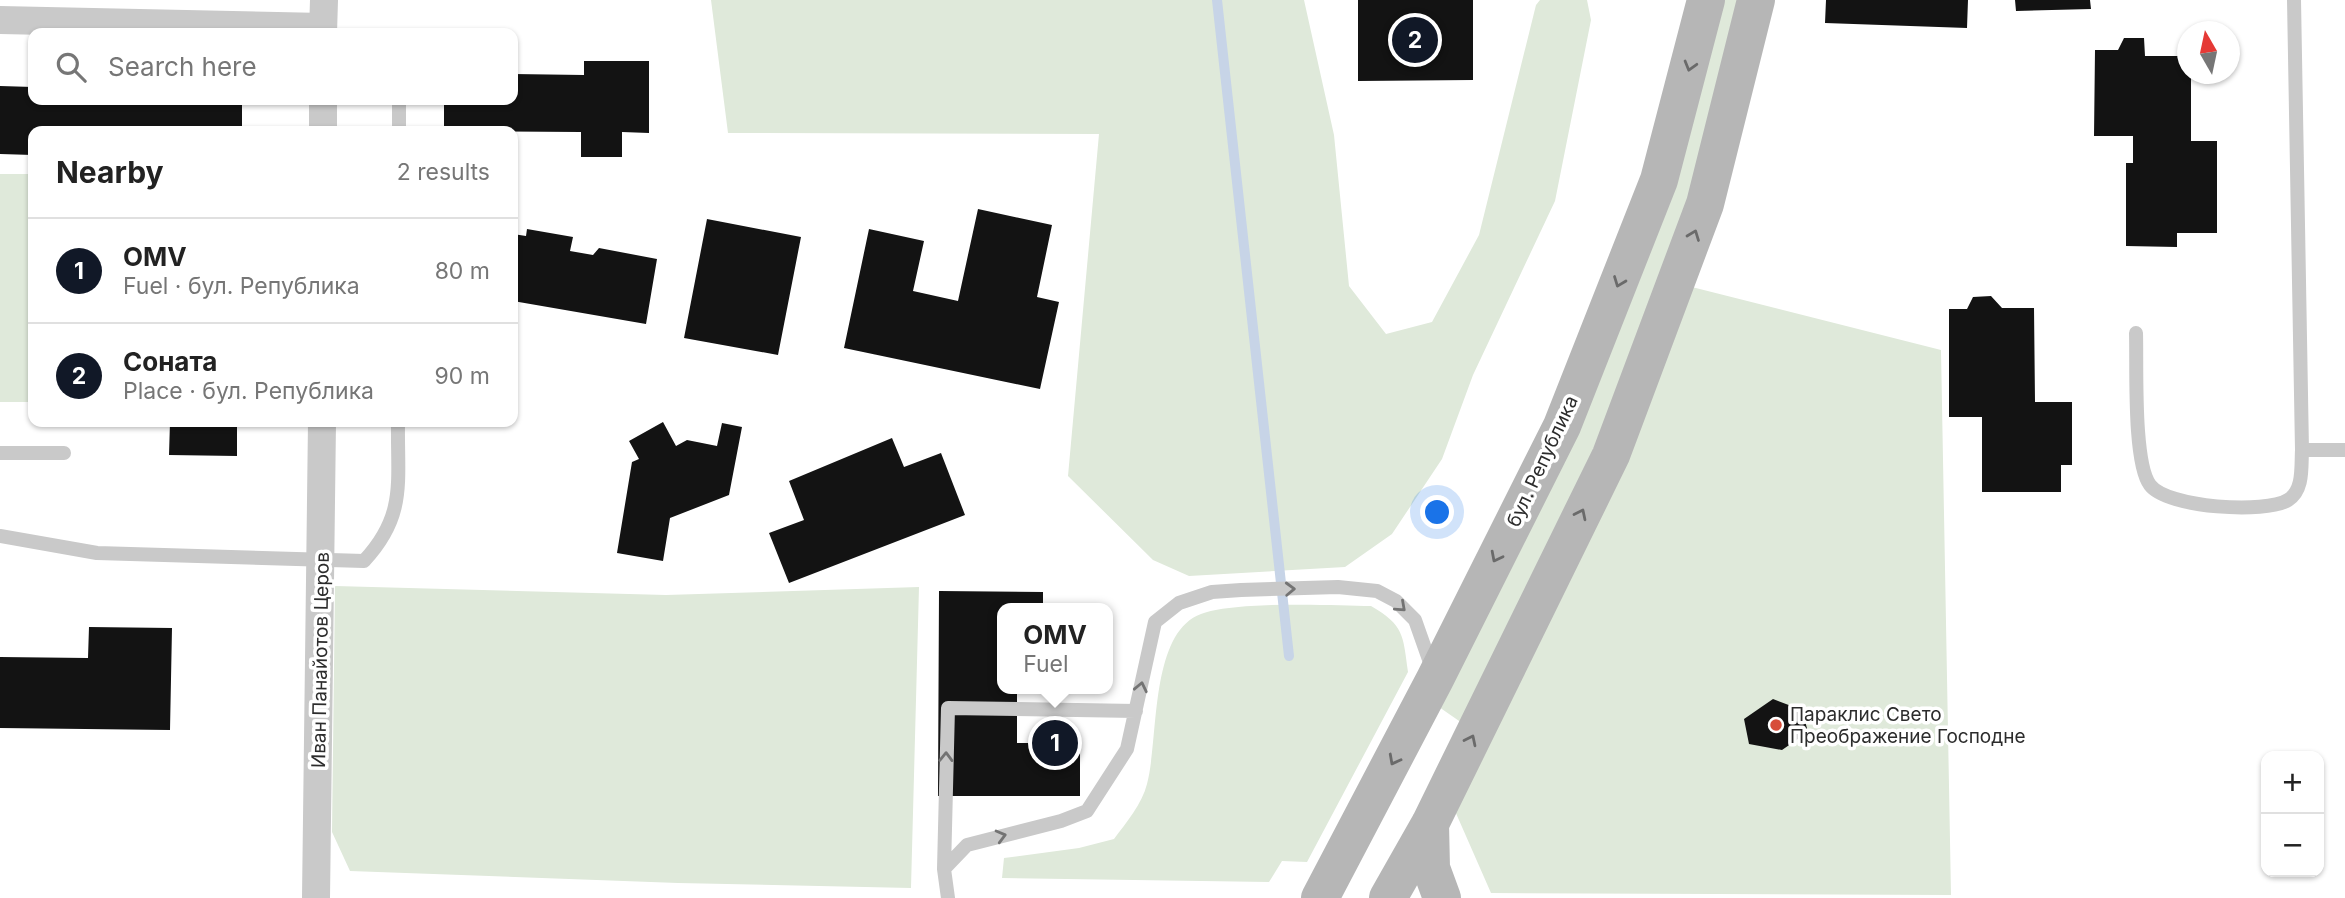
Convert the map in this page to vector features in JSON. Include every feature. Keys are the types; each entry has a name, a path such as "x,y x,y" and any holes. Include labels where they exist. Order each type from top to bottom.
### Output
{"street":[{"name":"бул. Република","path":"1320,898 1435,679 1562,426 1659,180 1706,0"},
{"path":"1388,898 1430,824 1611,455 1706,204 1756,0"},
{"path":"0,20 328,23"},
{"path":"323,105 323,126"},
{"name":"Иван Панайотов Церов","path":"316,898 322,427"},
{"path":"1430,824 1431,868 1442,898"}],"lane":[{"path":"2136,333 2141,464 2151,486 2175,502 2205,506 2274,505 2289,499 2300,486 2302,450 2294,0"},
{"path":"399,105 399,126"},
{"path":"0,536 97,552 364,561 391,525 396,506 398,427"},
{"path":"2302,450 2345,450"},
{"path":"0,453 64,453"},
{"path":"944,869 967,845 1061,821 1087,811 1127,749 1156,622 1179,603 1212,592 1241,590 1338,587 1377,591 1396,601 1415,620 1435,679"},
{"path":"948,898 944,869 947,708 1136,711"}],"green space":[{"path":"711,0 1304,0 1334,135 1349,286 1386,334 1432,322 1479,235 1536,5 1540,0 1587,0 1591,20 1555,201 1473,375 1442,459 1392,534 1345,567 1189,576 1153,560 1068,476 1099,134 728,133"},
{"path":"1706,0 1756,0 1676,283 1941,350 1951,895 1491,893 1455,811 1475,732 1426,698 1562,426"},
{"path":"0,174 28,174 28,402 0,402"},
{"path":"335,586 666,595 919,587 911,888 350,871 332,832"},
{"path":"1371,606 1390,619 1400,632 1408,672 1307,862 1282,861 1269,882 1002,878 1004,858 1079,848 1114,839 1128,820 1147,784 1164,665 1172,642 1184,625 1201,614 1237,607"}],"building":[{"path":"1358,0 1473,0 1473,80 1358,81"},
{"path":"1826,0 1968,0 1967,28 1825,23"},
{"path":"2015,0 2090,0 2091,9 2016,11"},
{"path":"2124,38 2144,38 2145,56 2177,56 2177,84 2191,84 2191,141 2217,141 2217,233 2177,233 2177,247 2126,246 2126,163 2133,163 2133,136 2094,136 2095,50 2118,50"},
{"path":"584,61 649,61 649,133 622,132 622,157 581,157 581,132 518,132 518,126 444,126 444,105 518,105 518,74 584,75"},
{"path":"0,86 28,87 28,105 242,105 242,126 28,126 28,155 0,154"},
{"path":"978,209 1052,225 1037,297 1059,302 1040,389 844,348 869,229 924,241 913,291 958,301"},
{"path":"707,219 801,237 778,355 684,338"},
{"path":"527,229 573,237 570,251 593,255 599,248 657,259 646,324 518,302 518,235 526,236"},
{"path":"1991,296 2002,308 2034,308 2035,402 2072,402 2072,465 2061,465 2061,492 1982,492 1982,417 1949,417 1949,309 1967,309 1973,297"},
{"path":"663,422 676,446 687,440 717,446 722,423 742,427 729,495 670,518 663,561 617,553 632,462 639,459 629,441"},
{"path":"170,427 237,427 237,456 169,455"},
{"path":"892,438 904,467 941,453 965,515 789,583 769,533 804,520 789,481"},
{"path":"939,591 1043,592 1043,603 997,603 997,694 1017,694 1017,743 1080,743 1080,796 938,796"},
{"path":"89,627 172,628 170,730 0,728 0,657 88,658"},
{"name":"Параклис Свето Преображение Господне","path":"1773,699 1802,710 1808,732 1782,750 1749,744 1744,719"}],"waterway":[{"path":"1217,0 1289,656"}],"place":[{"name":"Соната","path":"1415,40"},
{"name":"Параклис Свето Преображение Господне","path":"1776,725"},
{"name":"OMV","path":"1055,743"}]}
